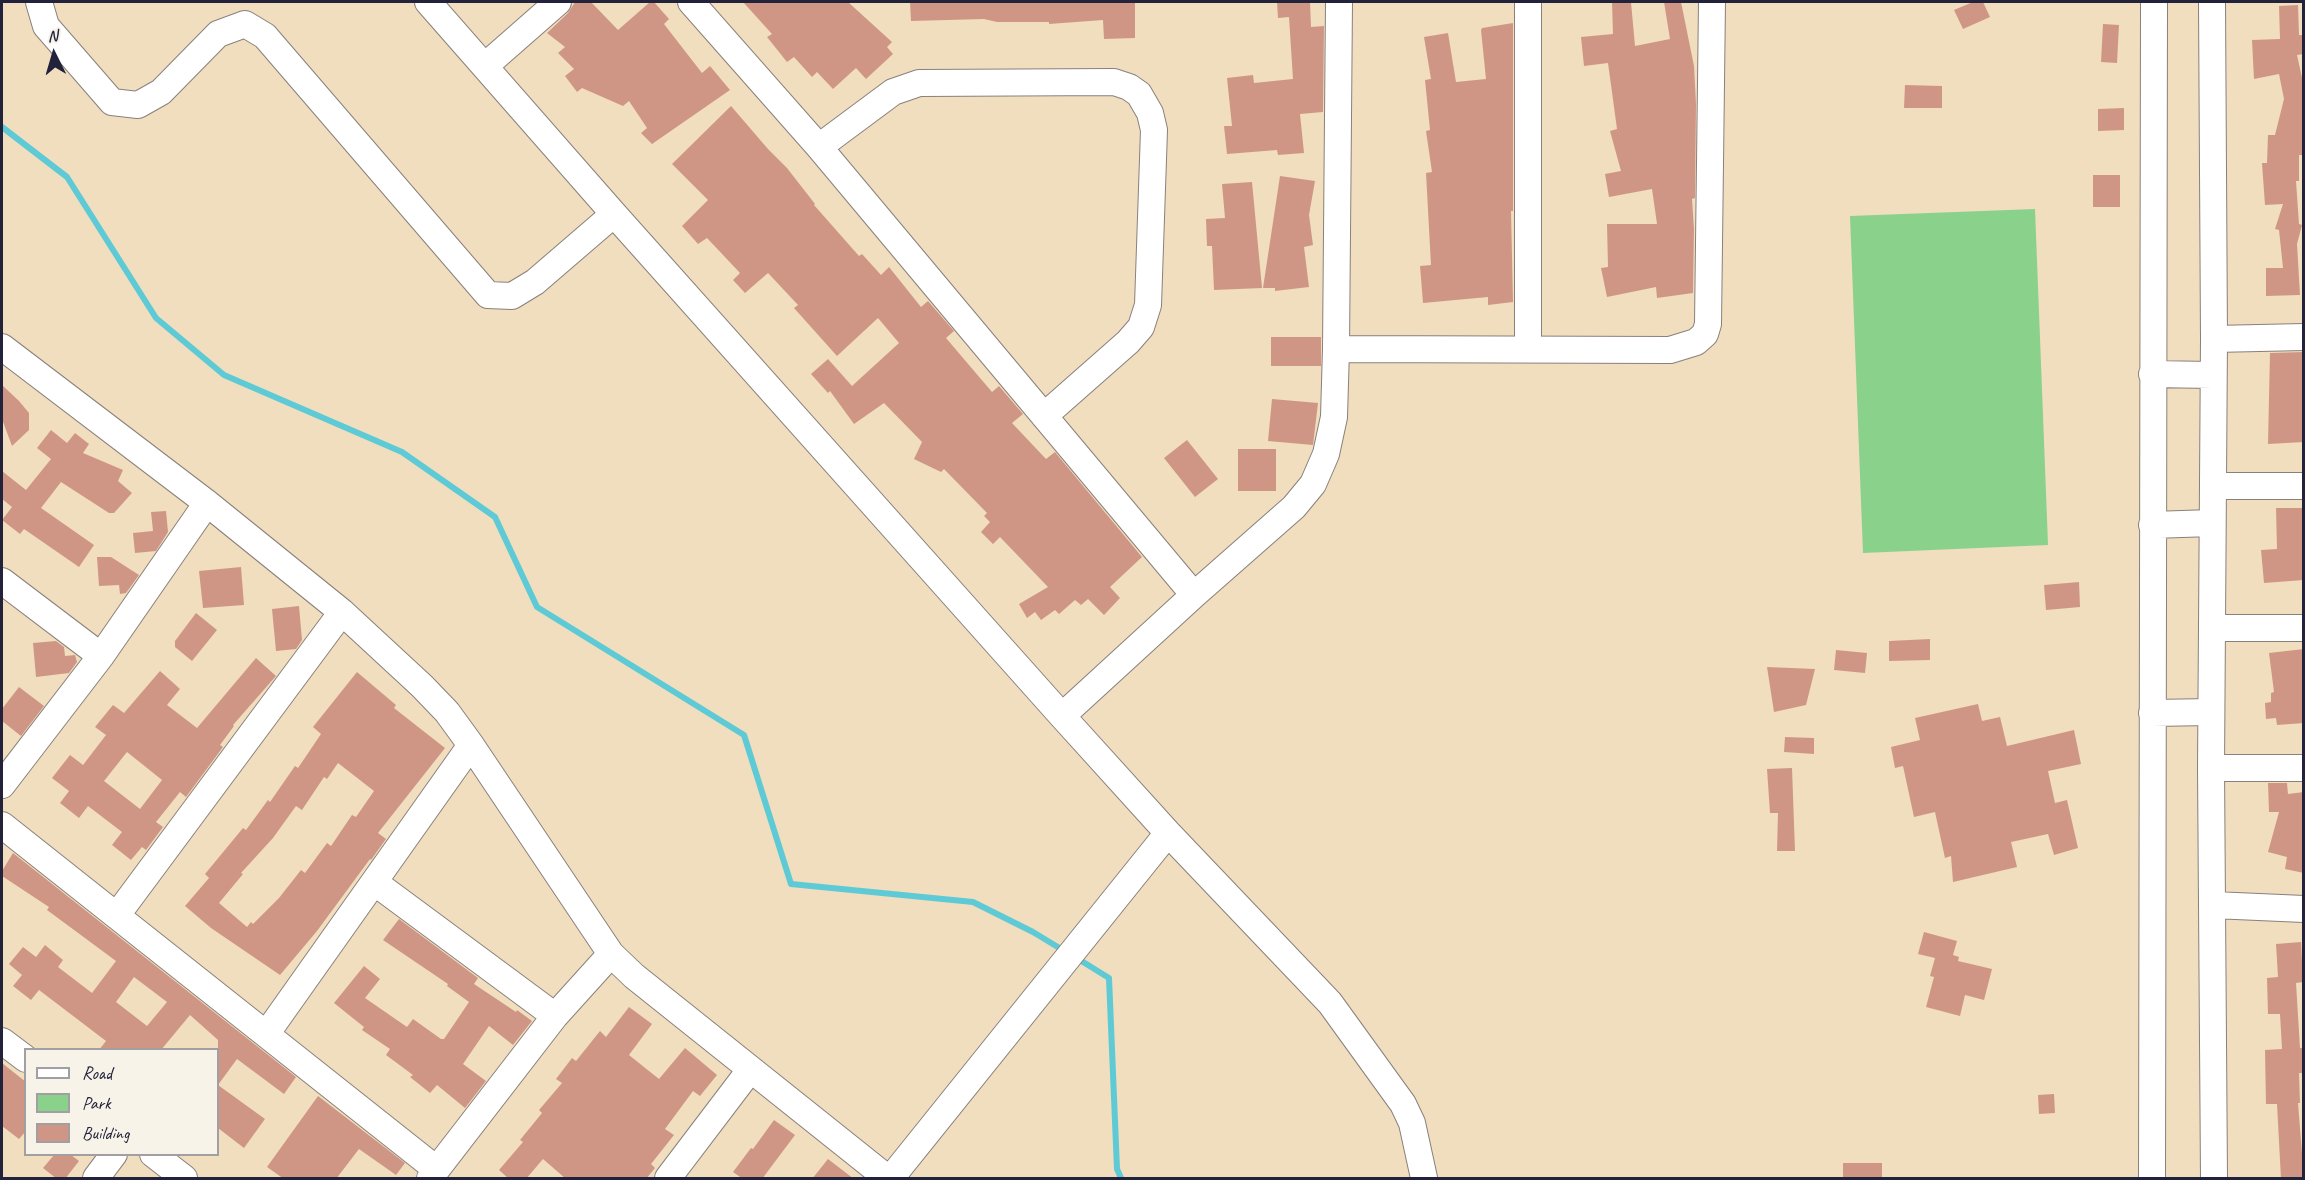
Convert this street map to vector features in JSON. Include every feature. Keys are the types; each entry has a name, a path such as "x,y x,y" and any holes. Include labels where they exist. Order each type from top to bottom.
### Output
{"street":[{"path":"39,2 46,26 112,102 138,105 161,92 218,34 245,24 265,36 488,295 512,296 535,282 614,214"},
{"path":"428,2 1062,716 1168,833 1330,1003 1403,1104 1412,1123 1424,1179"},
{"path":"485,66 558,2"},
{"path":"1062,716 1194,595 1286,515 1313,484 1326,454 1334,417 1340,2"},
{"path":"1528,2 1528,349"},
{"path":"1336,349 1670,350 1696,342 1705,334 1708,324 1712,2"},
{"path":"2152,1179 2154,2"},
{"path":"2212,2 2214,339 2211,768 2214,1179"},
{"path":"703,6 1194,595"},
{"path":"819,147 893,92 920,84 1114,81 1139,94 1150,113 1154,130 1148,306 1141,327 1128,342 1044,416"},
{"path":"2214,339 2304,337"},
{"path":"2,347 207,503 342,612 422,686 447,712 471,745 611,954 634,976 750,1070 889,1179 1168,833"},
{"path":"2152,374 2212,375"},
{"path":"2213,486 2304,486"},
{"path":"2,785 101,656 207,503"},
{"path":"2152,525 2212,523"},
{"path":"2,581 101,656"},
{"path":"117,915 342,612"},
{"path":"2212,628 2304,628"},
{"path":"2152,713 2211,712"},
{"path":"267,1033 471,745"},
{"path":"2211,768 2304,768"},
{"path":"2,825 267,1033 433,1174 555,1016 611,954"},
{"path":"374,882 555,1016"},
{"path":"2213,905 2304,909"},
{"path":"2,1041 24,1058"},
{"path":"668,1179 750,1070"},
{"path":"96,1179 113,1156"},
{"path":"154,1156 184,1179"}],"green space":[{"path":"2035,209 2048,545 1863,553 1850,216"}],"building":[{"path":"575,2 591,2 618,30 650,2 654,2 669,19 664,24 702,73 710,66 730,90 652,144 641,133 647,128 629,101 623,106 582,88 577,92 565,76 574,69 558,53 565,47 547,33 568,13"},
{"path":"743,2 848,2 892,42 887,47 893,54 866,79 856,68 833,89 817,72 812,77 794,57 787,62 767,37 772,34"},
{"path":"910,2 1135,2 1135,38 1104,39 1103,20 1049,24 1049,22 997,22 984,19 911,21"},
{"path":"1277,2 1310,2 1311,27 1324,26 1323,112 1300,114 1304,153 1278,155 1277,150 1227,154 1224,126 1232,126 1227,78 1253,75 1254,83 1293,79 1289,17 1278,18"},
{"path":"1612,2 1631,2 1635,46 1670,39 1664,2 1681,2 1694,66 1696,104 1695,198 1692,199 1693,293 1657,298 1656,287 1607,297 1601,268 1608,267 1607,224 1657,224 1652,189 1609,197 1605,174 1621,171 1610,131 1617,129 1608,63 1584,66 1581,37 1613,34"},
{"path":"1973,2 1983,2 1990,17 1963,29 1954,10"},
{"path":"2298,5 2299,35 2304,35 2304,54 2297,55 2304,87 2302,155 2299,155 2299,181 2296,181 2299,224 2302,225 2297,244 2300,295 2266,296 2266,268 2283,268 2279,230 2275,229 2283,204 2265,205 2262,163 2267,163 2268,135 2275,135 2284,99 2279,74 2254,79 2252,40 2280,39 2279,6"},
{"path":"1513,23 1513,211 1511,211 1513,302 1488,305 1488,297 1423,303 1420,266 1431,265 1426,173 1432,172 1426,131 1430,130 1425,80 1431,79 1424,37 1448,33 1456,82 1486,79 1481,30"},
{"path":"2103,24 2119,25 2117,63 2101,62"},
{"path":"1905,85 1942,86 1942,108 1904,108"},
{"path":"731,106 787,168 814,205 859,256 862,254 881,275 889,267 921,307 928,301 954,331 946,338 992,392 999,386 1023,414 1012,423 1046,459 1055,452 1142,557 1110,587 1120,598 1104,615 1088,599 1081,605 1075,600 1059,614 1055,610 1041,620 1035,612 1027,618 1019,604 1048,587 1000,537 993,544 981,532 990,522 984,516 987,513 944,469 941,472 914,459 922,442 884,403 854,424 830,391 828,393 811,374 828,359 852,386 899,343 878,318 837,356 794,308 798,305 768,273 745,293 733,280 740,273 707,238 698,244 682,226 708,200 672,164"},
{"path":"2124,108 2124,130 2098,131 2098,109"},
{"path":"2093,175 2120,175 2120,207 2093,207"},
{"path":"1280,176 1315,181 1309,215 1313,245 1304,247 1309,287 1275,291 1275,288 1263,288"},
{"path":"1252,182 1262,288 1214,290 1212,246 1207,246 1206,219 1225,218 1222,184"},
{"path":"1271,337 1321,337 1321,366 1271,366"},
{"path":"2304,352 2304,442 2268,444 2270,353"},
{"path":"2,385 29,413 29,430 12,446 2,419"},
{"path":"1272,399 1318,403 1313,445 1268,441"},
{"path":"51,430 67,443 75,433 89,444 83,453 123,470 118,481 132,493 114,513 109,513 61,482 41,508 94,545 79,567 24,529 20,534 2,520 12,507 2,499 2,471 26,490 51,459 37,448"},
{"path":"1187,440 1218,479 1195,497 1164,458"},
{"path":"1238,449 1276,449 1276,491 1238,491"},
{"path":"2276,508 2304,508 2304,580 2264,583 2261,550 2277,549"},
{"path":"166,511 168,532 156,551 135,553 133,533 153,531 151,512"},
{"path":"97,557 111,557 139,575 126,593 120,594 119,585 99,586"},
{"path":"241,567 244,605 203,608 199,571"},
{"path":"2079,582 2080,607 2046,610 2044,585"},
{"path":"299,606 302,640 296,649 276,651 272,609"},
{"path":"196,613 217,630 192,661 175,647 175,641"},
{"path":"1930,639 1930,660 1889,661 1889,641"},
{"path":"56,641 64,647 65,656 75,655 77,662 69,673 36,677 33,643"},
{"path":"2304,649 2304,723 2277,725 2276,718 2266,719 2265,703 2271,702 2271,693 2274,692 2269,653"},
{"path":"1836,650 1867,653 1865,673 1834,670"},
{"path":"256,658 276,676 233,725 220,745 223,747 186,797 180,792 156,822 163,827 146,850 142,847 131,860 112,845 122,832 88,806 79,818 60,803 69,791 52,778 70,755 83,765 106,735 95,727 113,705 124,713 160,671 180,689 167,705 197,728","holes":["127,752 162,780 140,809 104,781"]},
{"path":"1767,667 1815,669 1806,705 1774,712"},
{"path":"357,672 396,705 394,708 445,748 378,833 386,839 371,860 280,975 211,928 185,906 209,878 205,874 243,828 246,830 268,800 270,802 295,766 298,768 321,734 313,727","holes":["338,763 374,791 356,817 352,815 331,846 327,843 305,873 301,870 279,898 253,924 251,922 247,927 219,903 243,874 241,873 273,838 296,806 302,810 324,777 327,779"]},
{"path":"19,687 44,706 21,736 2,721 2,709"},
{"path":"1978,704 1982,721 2000,717 2007,746 2074,730 2081,764 2048,771 2055,803 2067,800 2078,848 2054,855 2048,834 2011,842 2017,867 1953,882 1951,856 1945,858 1935,812 1914,817 1903,766 1895,768 1891,747 1920,740 1915,718"},
{"path":"1785,737 1814,738 1814,754 1784,752"},
{"path":"1792,768 1795,851 1777,851 1778,813 1770,813 1767,769"},
{"path":"2268,783 2287,783 2288,794 2304,792 2304,873 2285,869 2287,857 2268,852 2279,812 2269,812"},
{"path":"13,853 296,1077 284,1094 237,1059 219,1084 218,1040 190,1015 163,1048 101,1048 106,1041 39,990 31,1000 13,986 22,975 9,964 23,947 36,957 45,945 63,960 58,967 92,993 116,961 47,910 49,907 2,876 2,871","holes":["134,977 167,1002 147,1026 116,1002"]},
{"path":"399,919 478,978 474,984 532,1021 513,1045 489,1026 463,1064 486,1081 465,1108 437,1085 430,1093 410,1077 413,1075 386,1055 390,1049 362,1030 364,1027 334,1003 364,966 380,979 365,998 407,1027 413,1019 444,1039 469,1002 447,986 448,984 383,940"},
{"path":"1924,932 1957,941 1953,955 1959,957 1958,961 1992,969 1984,1000 1965,995 1960,1016 1926,1007 1934,977 1930,976 1935,958 1918,954"},
{"path":"2301,942 2303,982 2296,983 2300,1048 2304,1048 2304,1073 2299,1073 2300,1103 2298,1103 2304,1179 2281,1179 2277,1104 2266,1104 2265,1050 2282,1049 2280,1014 2268,1014 2267,978 2278,977 2276,944"},
{"path":"629,1007 652,1024 629,1055 659,1079 685,1048 717,1075 700,1096 693,1091 665,1129 674,1135 651,1164 655,1168 646,1179 566,1179 543,1159 526,1179 509,1179 499,1170 523,1142 520,1140 542,1113 539,1110 562,1083 556,1079 572,1058 576,1061 600,1031 606,1037"},
{"path":"2,1063 24,1080 24,1133 19,1139 2,1126"},
{"path":"219,1086 265,1119 244,1148 219,1129"},
{"path":"2054,1094 2055,1113 2039,1114 2038,1095"},
{"path":"318,1096 405,1163 396,1175 359,1149 336,1179 284,1179 267,1167"},
{"path":"774,1120 795,1135 762,1179 743,1179 733,1172"},
{"path":"53,1156 72,1156 79,1161 65,1179 57,1179 43,1168"},
{"path":"828,1159 854,1179 812,1179"},
{"path":"1843,1163 1882,1163 1882,1179 1843,1179"}],"waterway":[{"path":"2,127 67,177 156,318 224,375 402,452 495,517 537,607 744,735 791,884 973,902 1033,932 1066,952"},
{"path":"1075,957 1109,978 1117,1169 1121,1178"}]}
